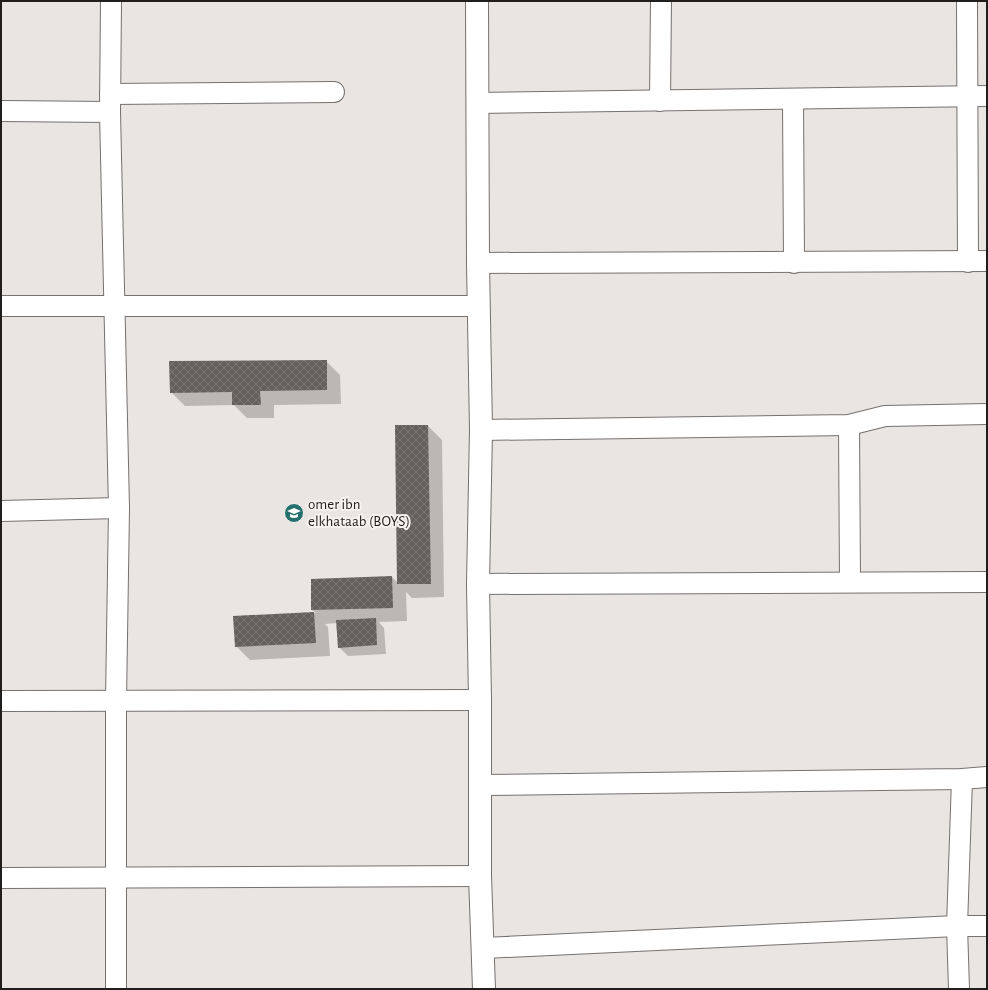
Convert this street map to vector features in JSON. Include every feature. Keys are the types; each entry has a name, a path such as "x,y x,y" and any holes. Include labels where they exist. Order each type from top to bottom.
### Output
{"main road":[{"path":"477,1 478,306 481,430 478,584 480,700 480,876 484,948 484,989"}],"street":[{"path":"111,1 110,103 119,508 116,701 116,989"},
{"path":"660,101 661,1"},
{"path":"478,263 978,262 967,97 968,1"},
{"path":"1,111 110,103 334,92"},
{"path":"477,103 987,96"},
{"path":"793,99 794,263"},
{"path":"1,306 478,306"},
{"path":"481,430 849,424 885,416 987,414"},
{"path":"849,424 850,582"},
{"path":"1,511 119,508"},
{"path":"478,584 987,582"},
{"path":"1,701 480,700"},
{"path":"480,785 962,779 987,777"},
{"path":"959,989 957,926 962,779"},
{"path":"1,878 480,876"},
{"path":"484,948 957,926 987,926"}],"building":[{"path":"327,360 327,390 260,391 261,405 232,405 232,392 170,393 169,361"},
{"path":"395,425 428,425 431,584 397,584"},
{"path":"392,576 393,608 311,610 311,579"},
{"path":"314,612 316,643 235,647 233,616"},
{"path":"376,618 377,645 338,648 336,620"}],"place":[{"name":"omer ibn elkhataab (BOYS)","path":"294,513"}]}
